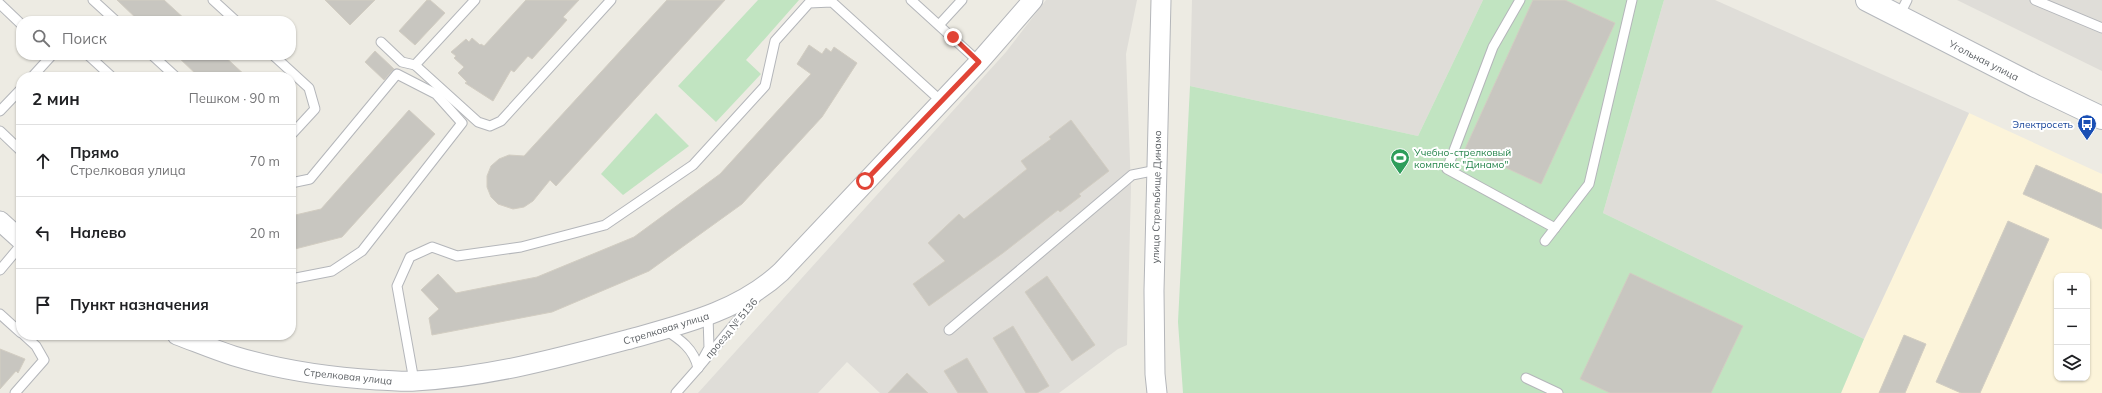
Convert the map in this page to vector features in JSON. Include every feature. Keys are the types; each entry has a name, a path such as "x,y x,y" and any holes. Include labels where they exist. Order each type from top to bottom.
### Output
{"street":[{"name":"Стрелковая улица","path":"191,340 234,356 310,373 363,379 414,382 460,377 532,365 665,330 708,316 744,300 764,288 979,62 1033,0"},
{"name":"улица Стрельбище Динамо","path":"1157,393 1155,374 1154,291 1161,0"},
{"name":"Угольная улица","path":"1874,1 1903,8 2035,86 2102,118"},
{"path":"0,221 16,235"}],"lane":[{"path":"93,0 111,16"},
{"path":"213,0 231,16"},
{"path":"415,65 475,0"},
{"path":"296,182 310,179 397,74 439,91 478,122 490,126 500,121 611,0"},
{"path":"911,0 979,62"},
{"path":"939,26 962,0"},
{"path":"1520,0 1492,48 1447,168 1555,228"},
{"path":"1545,241 1589,184 1632,0"},
{"path":"2035,0 2102,28"},
{"path":"414,382 397,286 410,257 432,247 457,256 521,246 605,225 693,165 765,86 775,41 809,3 831,1 941,101"},
{"path":"0,4 16,19"},
{"path":"296,278 332,271 362,251 462,123 439,91 415,65 402,62 381,42"},
{"path":"37,72 47,60"},
{"path":"93,60 107,72"},
{"path":"157,60 171,72"},
{"path":"278,60 292,72"},
{"path":"296,76 309,88 315,109 296,130"},
{"path":"0,111 16,94"},
{"path":"0,131 16,146"},
{"path":"949,330 1132,175 1157,170"},
{"path":"0,270 16,251"},
{"name":"проезд № 5136","path":"676,393 764,288"},
{"path":"0,314 16,328"},
{"name":"проезд № 5136","path":"698,368 709,348 708,316"},
{"name":"проезд № 5136","path":"665,330 681,340 696,358 698,368"},
{"path":"15,393 44,360 36,346 29,340"},
{"path":"1526,378 1558,393"}],"shaded area":[{"path":"1046,0 1137,0 1126,54 1131,188 1127,345 1118,349 1059,393 880,393 847,362 818,393 698,393 1006,52"},
{"path":"1192,0 1483,0 1418,136 1190,86"},
{"path":"1664,0 1715,0 1969,113 1864,339 1603,213"},
{"path":"1957,0 2102,0 2102,71"},
{"path":"1969,113 2102,174 2102,393 1841,393 1864,339"}],"green space":[{"path":"758,0 799,0 746,60 761,74 716,122 678,86"},
{"name":"Учебно-стрелковый комплекс \"Динамо\"","path":"1483,0 1664,0 1603,213 1864,339 1841,393 1183,393 1178,322 1190,86 1418,136"},
{"path":"656,113 689,146 623,195 601,174"}],"building":[{"path":"117,0 164,0 182,16 134,16"},
{"path":"325,0 375,0 350,25"},
{"path":"427,0 430,0 445,13 415,45 399,31"},
{"path":"526,0 579,0 563,17 567,20 532,59 528,56 514,72 511,70 493,101 465,83 467,82 458,73 464,67 454,58 456,56 451,52 466,39 469,42 472,38 480,45 481,44 484,46"},
{"path":"667,0 725,0 556,186 550,180 533,201 524,207 513,209 498,204 491,197 487,187 487,176 491,166 499,159 509,155 524,156"},
{"path":"1533,0 1565,0 1615,23 1541,184 1465,149"},
{"path":"809,45 822,54 826,48 831,52 834,47 857,63 822,117 742,204 649,271 552,312 432,335 429,318 439,309 421,290 438,274 456,293 537,277 634,237 720,174 811,74 797,64"},
{"path":"375,51 394,69 384,80 365,62"},
{"path":"181,60 228,60 242,72 194,72"},
{"path":"409,110 435,134 342,237 296,249 296,215 321,209"},
{"path":"1071,120 1109,171 1079,194 1081,196 1060,212 1058,210 1003,253 929,306 913,284 945,261 928,243 959,214 964,219 1027,169 1021,161 1051,139 1049,137"},
{"path":"2036,165 2102,194 2102,229 2023,194"},
{"path":"2008,221 2049,239 1980,393 1961,393 1936,382"},
{"path":"1630,273 1743,326 1711,393 1610,393 1580,379"},
{"path":"1047,276 1095,345 1072,361 1025,292"},
{"path":"1013,326 1049,386 1037,393 1026,393 993,338"},
{"path":"1904,335 1926,344 1905,393 1879,393"},
{"path":"0,349 25,359 18,373 16,371 0,389"},
{"path":"967,358 988,393 958,393 944,371"},
{"path":"907,373 928,393 888,393"}],"place":[{"name":"Электросеть","path":"2087,141"},
{"name":"Учебно-стрелковый комплекс \"Динамо\"","path":"1400,175"}],"route":[{"path":"865,181 979,62 953,37"}]}
